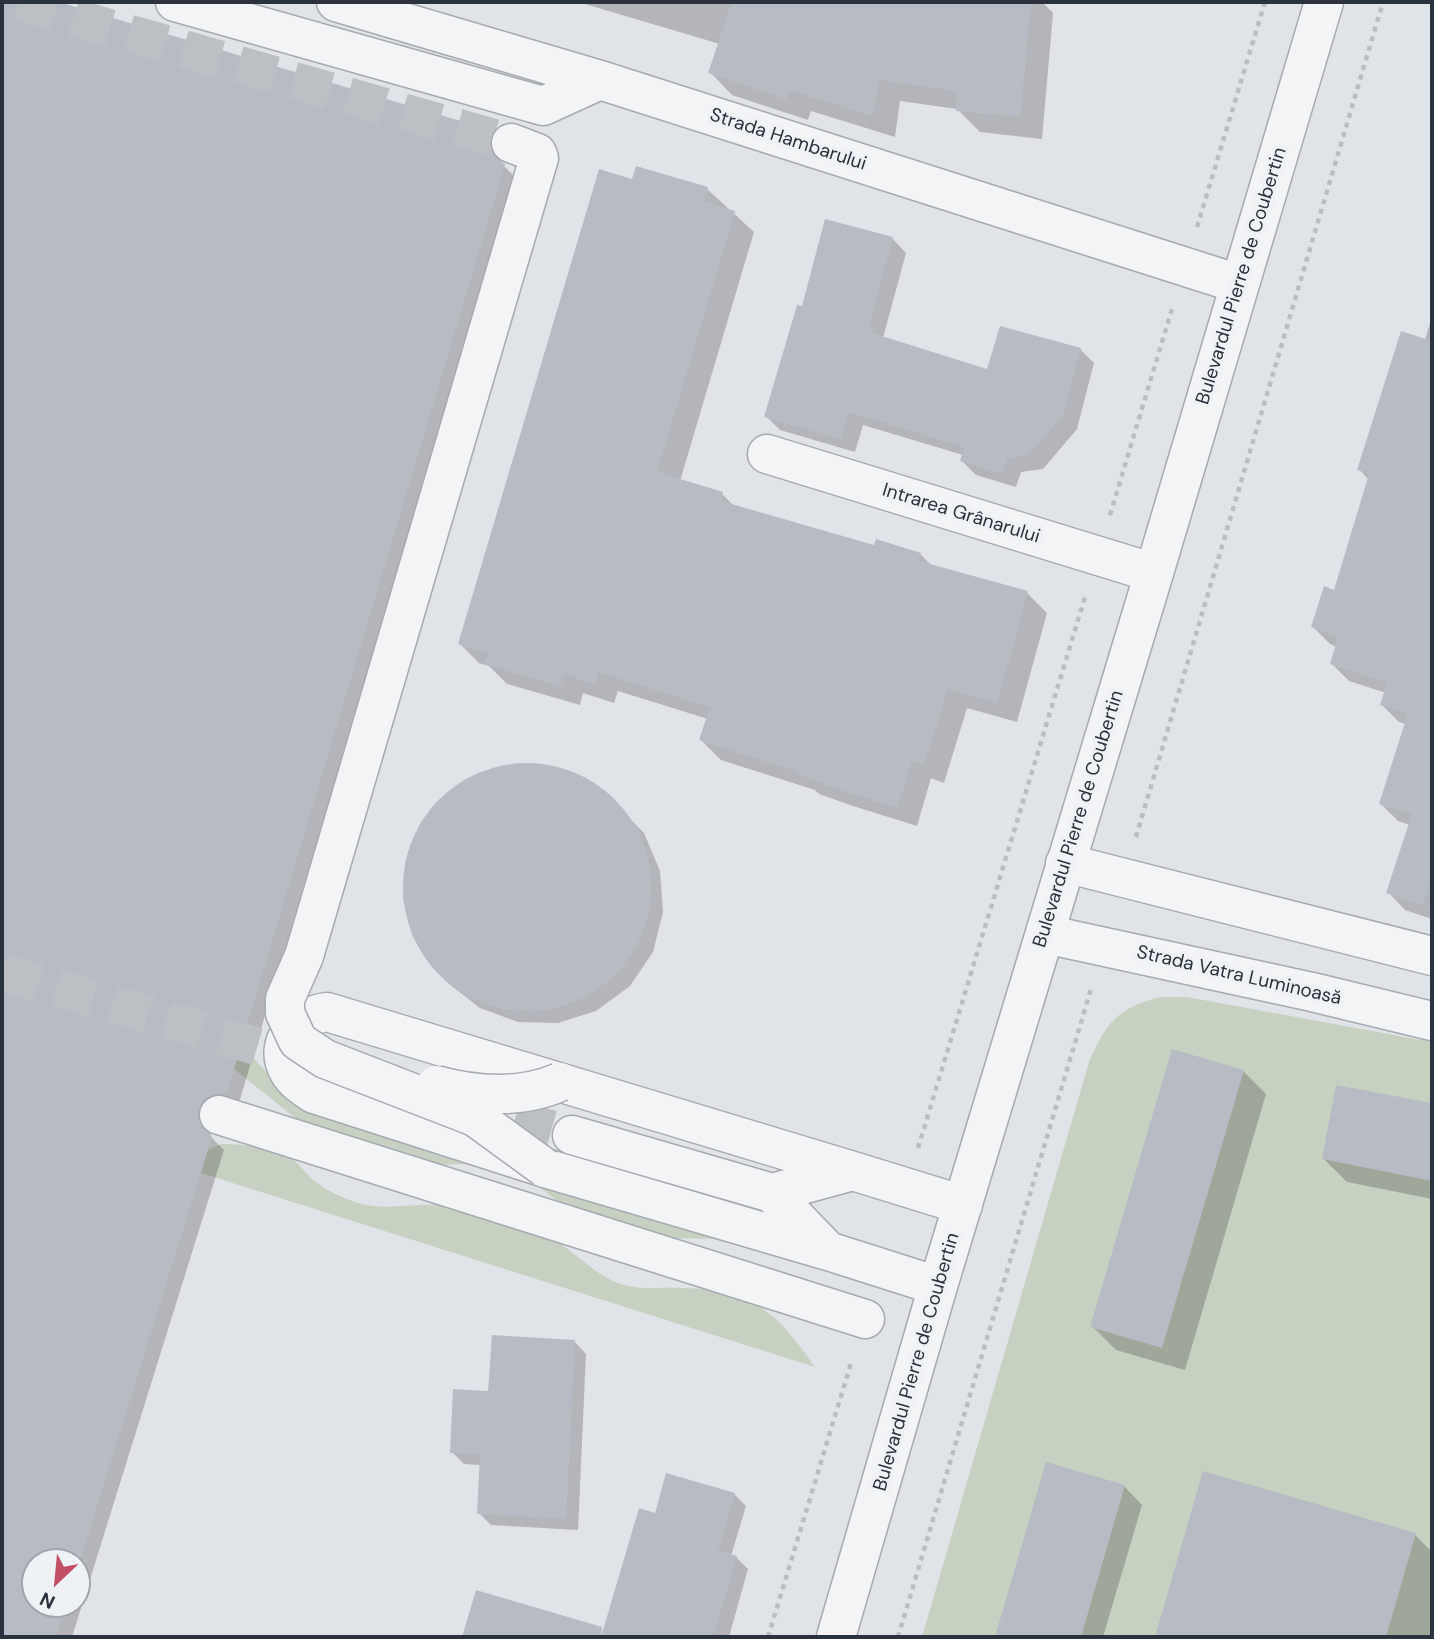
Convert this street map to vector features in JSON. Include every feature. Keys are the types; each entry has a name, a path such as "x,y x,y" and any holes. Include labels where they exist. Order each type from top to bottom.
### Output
{"street":[{"path":"175,2 543,106 600,80"},
{"name":"Strada Hambarului","path":"336,2 600,80 1239,284"},
{"name":"Bulevardul Pierre de Coubertin","path":"836,1637 938,1286 1324,2"},
{"path":"511,143 537,153 539,158 304,956 285,999 285,1013 291,1030 298,1041 325,1059 475,1117 545,1168 938,1286"},
{"name":"Intrarea Grânarului","path":"767,454 1154,573"},
{"path":"1065,863 1432,955"},
{"name":"Strada Vatra Luminoasă","path":"1045,934 1432,1021"},
{"path":"304,956 300,991 307,1022 338,1047 435,1085 458,1091 538,1092 560,1082"},
{"path":"291,1030 298,1022 314,1014 327,1012 963,1205"},
{"path":"219,1115 865,1319"},
{"path":"572,1135 772,1193 828,1251"},
{"path":"772,1193 853,1171"}],"path":[{"path":"906,1188 1265,2"},
{"path":"1124,878 1383,2"},
{"path":"898,1637 1104,946"},
{"path":"768,1637 865,1319"}],"green space":[{"path":"1161,997 1187,997 1432,1042 1432,1637 922,1637 1089,1062 1101,1037 1115,1019 1134,1006"},
{"path":"241,1045 292,1099 754,1239 648,1238 562,1204 534,1184 483,1166 432,1165 333,1138 294,1117 234,1069"},
{"path":"221,1144 251,1146 280,1153 297,1163 321,1186 358,1203 384,1207 450,1206 528,1229 558,1242 604,1276 624,1285 706,1289 745,1299 775,1318 815,1367 201,1173 208,1150"}],"building":[{"path":"2,2 59,2 494,131 490,136 490,147 494,157 505,164 226,1094 205,1098 198,1109 202,1129 212,1136 84,1548 21,1548 21,1618 62,1618 56,1637 2,1637"},
{"path":"732,2 1031,2 1020,117 956,111 957,91 879,80 873,116 789,90 786,99 708,73"},
{"path":"636,166 708,187 704,201 735,211 657,472 723,492 721,501 874,545 876,539 921,553 919,561 1028,591 997,703 948,689 924,764 912,760 897,808 699,740 710,707 598,672 595,684 564,674 560,686 485,664 488,653 458,644 599,169 632,179"},
{"path":"825,219 893,237 869,325 874,327 872,333 987,369 1000,326 1081,348 1063,415 1029,455 1007,459 1002,474 960,461 964,447 849,412 841,439 764,417 797,305 802,306"},
{"path":"1401,331 1432,341 1432,876 1423,905 1386,893 1412,814 1379,804 1408,713 1380,705 1387,683 1330,664 1338,637 1311,627 1324,586 1334,590 1369,474 1357,470"},
{"path":"515,763 539,763 586,777 615,799 642,839 649,863 649,911 642,935 615,975 575,1002 539,1011 515,1011 468,997 448,983 431,966 417,946 408,923 403,899 403,875 417,828 431,808 448,791 468,777 491,768"},
{"path":"1172,1049 1244,1070 1162,1348 1090,1327"},
{"path":"1336,1085 1432,1103 1432,1181 1322,1159"},
{"path":"492,1335 575,1340 566,1519 477,1514 480,1454 450,1453 453,1389 488,1391"},
{"path":"1046,1462 1125,1485 1081,1637 995,1637"},
{"path":"1203,1471 1416,1533 1386,1637 1155,1637"},
{"path":"666,1473 735,1493 718,1550 737,1556 713,1637 601,1637 639,1508 655,1513"},
{"path":"476,1590 602,1627 601,1637 462,1637"}],"tunnel":[{"path":"19,2 511,143"},
{"path":"2,972 314,1063"},
{"path":"460,1104 572,1135"}]}
